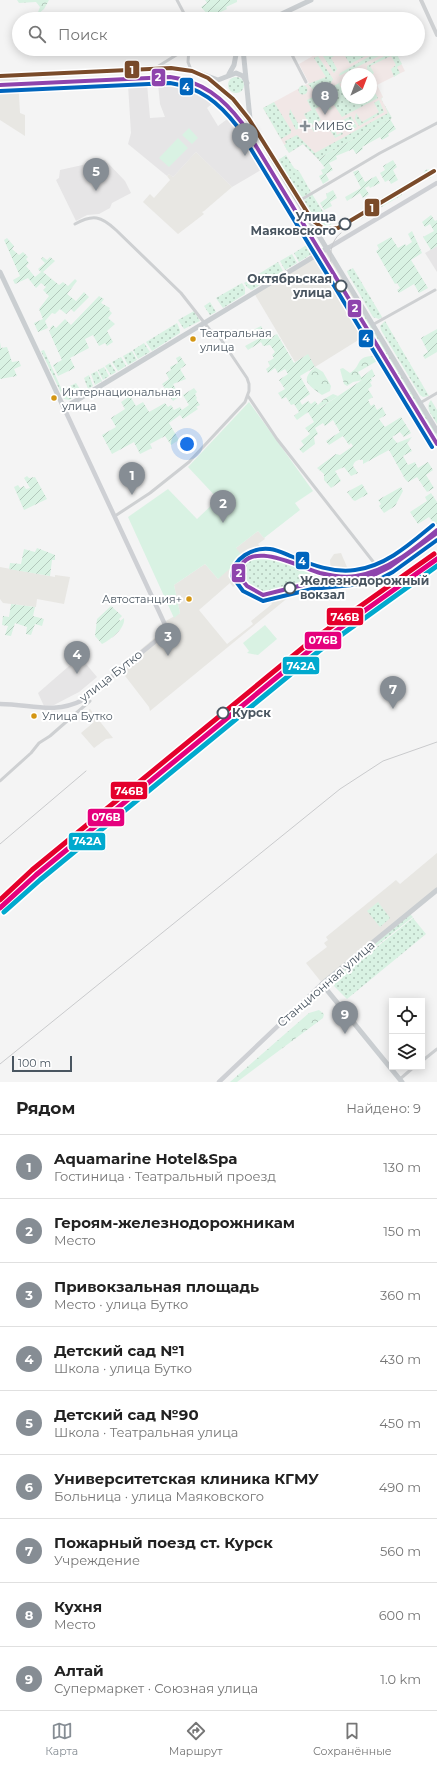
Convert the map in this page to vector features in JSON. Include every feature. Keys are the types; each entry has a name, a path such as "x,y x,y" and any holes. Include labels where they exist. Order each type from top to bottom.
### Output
{"main road":[{"path":"287,12 311,0"},
{"path":"228,76 234,65 236,56"},
{"path":"244,56 249,115 252,125"},
{"path":"0,76 157,67 191,70 209,78 218,80 238,73 245,78 247,82"},
{"path":"209,78 230,97 252,125 374,324 437,431"},
{"path":"64,408 437,182"},
{"path":"0,272 115,516"},
{"name":"улица Бутко","path":"0,704 49,709 69,706 86,697 168,631 115,516"},
{"name":"Станционная улица","path":"219,1082 322,984 437,890"},
{"path":"322,984 401,1081"}],"street":[{"path":"176,0 183,12"},
{"path":"421,0 437,35"},
{"path":"157,67 175,56"},
{"path":"188,56 191,70"},
{"path":"293,56 306,82"},
{"path":"299,201 380,153 437,123"},
{"path":"75,224 92,217 108,223 181,293 210,330 220,338 250,384 248,396 189,462 145,497 115,516"},
{"path":"374,324 435,290"},
{"path":"420,403 437,393"},
{"path":"248,396 277,438 375,564"},
{"path":"0,781 31,753 39,742 50,736 85,707 90,701 86,697"},
{"path":"425,1059 437,1049"},
{"path":"401,1081 411,1070"}],"shaded area":[{"path":"313,56 398,56 405,71 377,85 383,97 381,99 392,118 318,159 303,144 289,153 263,108 309,83 299,64"},
{"path":"0,78 18,78 20,113 25,115 25,136 0,120"},
{"path":"183,83 198,89 215,101 207,108 218,126 230,117 261,170 232,187 196,152 173,177 169,174 167,176 128,144 131,133 128,85 147,84 150,118 165,117 160,104 158,84"},
{"path":"196,152 232,187 202,212 204,214 178,234 143,202 150,194 154,198 170,180 167,176 169,174 173,177"},
{"path":"105,160 125,181 131,193 112,203 110,208 99,214 87,215 76,221 56,180 59,178 60,170"},
{"path":"437,246 437,272 425,253"},
{"path":"328,248 376,329 315,367 307,355 295,362 254,293"},
{"path":"258,531 265,539 258,544 266,553 258,553 241,561 234,571 236,571 242,582 233,587 230,583 199,610 227,644 253,624 251,621 272,604 266,596 301,587 150,711 149,707 119,668 166,628 164,622 180,613 174,585 205,564 218,579 236,548"},
{"path":"341,553 350,574 331,573 330,560 334,554"},
{"path":"0,567 55,577 55,575 70,577 64,604 37,599 36,607 3,603 0,599"},
{"path":"84,645 89,651 89,661 86,664 97,677 79,692 54,705 44,706 38,693 76,660 72,654"},
{"path":"90,709 113,738 106,739 94,748 81,733 94,722 86,712"},
{"path":"437,853 437,890 322,983 306,963 327,947 324,943 328,940 326,937 396,880 400,884"}],"green space":[{"path":"17,0 49,0 40,12 38,12 40,7 36,2 19,3"},
{"path":"205,0 237,0 237,2 226,7 227,9 221,12 206,12 201,7 207,3"},
{"path":"318,56 333,79 331,83 315,92 308,84 326,77 314,58"},
{"path":"323,56 334,56 331,58 337,69 334,73"},
{"path":"345,56 365,56 350,64"},
{"path":"370,56 379,56 355,68 349,68"},
{"path":"384,56 391,56 370,66 371,68 367,68 367,66"},
{"path":"391,56 398,56 402,64 397,67 400,73 394,77 391,69 396,65"},
{"path":"233,77 239,77 244,82 242,91 239,93 233,93 228,88 228,82"},
{"path":"341,82 339,84 341,88 341,104 367,104 342,117 325,91"},
{"path":"303,85 308,90 303,95 298,90"},
{"path":"320,93 332,109 329,110 325,103 315,109 321,120 310,126 304,114 312,110 307,100"},
{"path":"379,100 384,112 359,126 355,119 356,113 362,122 379,112 375,104 377,104 377,101"},
{"path":"274,102 291,130 291,133 281,139 263,108"},
{"path":"383,103 392,118 318,159 303,144 289,153 284,145 286,144 285,141 297,135 315,153 388,113"},
{"path":"290,109 300,127 296,130 289,116"},
{"path":"351,116 357,127 351,130 343,120"},
{"path":"390,119 396,129 388,134 389,136 382,140 380,137 362,147 363,149 356,154 353,149 336,156 337,159 329,163 333,170 326,174 329,180 323,184 319,176 323,174 321,170 325,168 318,159"},
{"path":"325,121 327,125 314,132 311,128"},
{"path":"337,125 340,129 336,132 337,135 342,132 343,134 335,138 330,130"},
{"path":"189,128 198,138 192,144 182,135"},
{"path":"178,138 188,148 169,167 159,158"},
{"path":"286,155 294,168 299,171 311,192 303,197 300,196 278,160"},
{"path":"393,160 397,167 393,170 398,180 391,184 389,180 385,182 380,173 385,170 383,166"},
{"path":"428,169 433,174 428,179 423,174"},
{"path":"358,170 365,182 376,176 380,183 370,188 369,186 365,188 369,194 363,198 360,193 347,201 345,197 361,188 353,172"},
{"path":"412,180 415,186 403,193 405,189 403,185"},
{"path":"400,187 402,195 378,209 367,207"},
{"path":"333,190 337,198 330,202 332,206 324,210 320,203 327,198 326,194"},
{"path":"312,194 332,226 329,228 333,234 325,234 322,232 303,201"},
{"path":"365,209 367,211 375,211 334,233 331,228"},
{"path":"431,215 435,221 437,220 437,246 431,250 423,237 434,231 430,224 425,227 422,222"},
{"path":"412,231 422,253 411,260 428,288 419,293 414,284 399,293 397,290 400,288 397,283 395,284 376,251 379,249 377,245 391,237 398,248 405,244 406,246 412,242 408,234"},
{"path":"7,238 14,246 12,249 19,255 23,252 28,257 26,259 29,263 26,266 35,277 41,272 38,269 45,263 41,259 43,257 47,260 50,257 55,261 43,272 59,285 63,282 68,286 75,279 77,281 67,294 76,301 84,292 89,297 74,312 71,309 66,314 60,309 55,314 52,313 45,321 48,328 38,332 34,323 43,319 39,309 49,296 43,290 46,287 41,283 36,288 28,278 15,284 13,280 20,276 4,240"},
{"path":"308,244 313,253 299,262 294,253"},
{"path":"292,254 297,263 285,270 280,261"},
{"path":"278,262 283,271 252,290 244,283"},
{"path":"353,268 382,317 379,319 373,317 348,274 347,271"},
{"path":"242,283 245,288 245,294 223,308 216,298"},
{"path":"99,296 104,299 101,303 110,308 109,310 112,313 108,318 115,324 107,331 113,342 107,346 105,343 99,346 93,335 85,339 89,348 70,358 75,368 58,376 53,365 62,360 49,331 51,329 50,328 53,325 56,328 65,319 71,325"},
{"path":"210,302 216,312 210,315 204,306"},
{"path":"194,311 200,321 184,329 178,320"},
{"path":"365,314 437,434 437,438 363,315"},
{"path":"385,321 429,396 423,397 420,395 381,330 380,326"},
{"path":"177,323 180,333 152,351 146,342"},
{"path":"261,326 265,333 268,331 272,337 277,334 294,363 308,354 315,367 300,376 310,394 300,401 302,405 308,401 311,404 315,401 320,408 362,380 361,378 372,369 375,376 371,378 372,381 370,382 372,386 368,389 373,397 368,400 371,406 374,404 377,410 382,407 386,415 379,419 385,427 401,417 411,433 404,437 400,432 392,437 397,443 412,437 407,443 412,451 403,456 408,465 415,462 418,468 428,462 433,470 426,475 434,488 427,492 417,477 408,482 389,450 363,464 363,460 356,461 353,466 358,473 351,476 344,467 335,471 341,481 331,488 324,480 324,474 317,468 336,454 340,455 353,446 351,443 349,445 343,436 329,445 326,441 340,432 333,420 325,426 323,423 315,428 318,434 314,437 315,444 303,453 299,449 304,445 301,441 310,434 305,428 314,422 308,412 297,420 294,416 299,412 294,404 291,405 286,397 282,399 278,393 285,389 279,380 288,374 285,369 278,373 275,368 268,373 266,369 270,366 268,362 274,358 272,355 275,352 270,345 263,346 261,342 248,350 245,346 258,339 253,330"},
{"path":"437,329 437,352 425,359 423,355 428,352 421,338"},
{"path":"0,342 1,348 7,347 12,362 19,361 21,366 14,369 17,376 0,379"},
{"path":"144,343 150,352 138,359 133,350"},
{"path":"44,350 62,390 76,383 82,392 69,400 64,399 41,351"},
{"path":"132,351 137,360 128,365 123,356"},
{"path":"381,354 404,393 401,395 378,356"},
{"path":"180,356 186,365 180,369 186,379 173,384 180,396 173,401 162,384 169,379 166,373 171,370 170,367 178,363 176,358"},
{"path":"372,356 377,361 358,372 363,380 353,382 347,386 344,384 340,369 343,368 350,373 356,368 363,358"},
{"path":"121,357 126,366 118,371 112,362"},
{"path":"110,363 116,372 111,375 105,366"},
{"path":"104,367 109,376 103,380 98,370"},
{"path":"315,367 323,372 331,386 330,391 322,395 310,385 307,379 310,372"},
{"path":"97,371 102,381 95,385 91,374"},
{"path":"89,375 93,386 88,389 84,378"},
{"path":"194,388 197,392 195,394 196,399 200,405 196,407 198,409 183,419 180,415 169,423 179,440 171,445 165,436 150,444 152,448 140,454 134,442 112,454 102,435 116,427 111,418 125,409 121,402 130,396 136,406 143,402 149,412 165,403 168,407 171,405 174,410 180,407 182,410 189,405 183,395"},
{"path":"333,394 338,396 319,408 318,405 324,399"},
{"path":"406,397 429,435 425,434 403,399"},
{"path":"431,400 437,410 437,424 431,415 428,406"},
{"path":"249,402 313,491 295,503 300,510 264,538 258,531 236,548 243,557 218,579 205,564 174,585 180,613 174,618 128,517 168,489 197,519 218,499 188,467"},
{"path":"27,476 29,478 35,477 47,499 24,510 14,487 18,485 20,488 24,486 26,489 30,488 24,478"},
{"path":"362,484 368,494 355,501 347,492"},
{"path":"401,487 403,491 395,506 384,513 379,506 381,504 378,500"},
{"path":"431,493 437,502 437,523 435,525 429,517 418,524 410,512 427,501 425,497"},
{"path":"37,548 55,555 55,560 52,560 50,576 9,569 10,563 21,564 24,549 35,552"},
{"path":"271,555 306,568 302,569 313,577 320,574 320,572 335,575 337,579 307,583 268,593 253,590 241,577 241,567 245,563 258,557"},
{"path":"306,568 320,572 316,577 309,575 305,577 301,574 301,571"},
{"path":"11,604 35,607 33,616 44,619 42,626 35,624 31,635 26,634 27,627 15,623 11,636 5,635 8,626 2,625 3,616 9,617"},
{"path":"111,606 122,616 119,619 120,621 124,618 124,622 123,626 117,633 102,644 95,636 97,619"},
{"path":"265,625 277,639 258,655 247,653 249,651 243,643"},
{"path":"378,902 390,918 380,927 367,911"},
{"path":"410,914 413,917 336,978 333,984 332,983 332,979"},
{"path":"413,918 426,934 347,999 334,986 337,979"},
{"path":"319,1010 324,1014 323,1018 237,1082 230,1082 309,1013"}],"tram line":[{"path":"332,269 331,250 337,236 341,233"}],"railway":[{"path":"0,1064 340,789 383,761 437,742"},
{"path":"0,844 86,771"}],"transit line":[{"name":"1","path":"0,76 171,68 192,71 208,78 233,99 249,119 312,220 324,229 338,228 434,171"},
{"name":"2","path":"0,85 170,77 192,82 211,92 227,106 242,123 437,444"},
{"name":"4","path":"0,91 170,83 191,88 200,92 216,103 237,126 432,447"},
{"name":"4","path":"433,525 397,553 366,568 347,571 323,568 276,550 264,549 251,552 240,559 233,570 232,576 243,591 263,601 312,589 362,584 376,581 393,572 437,540"},
{"name":"2","path":"437,530 400,559 379,570 352,577 342,577 320,573 273,557 261,556 250,557 242,563 238,575 247,586 263,595 311,583 374,575 390,567 437,533"},
{"name":"746В","path":"0,900 32,870 311,641 434,554"},
{"name":"076В","path":"0,908 36,875 315,646 437,559"},
{"name":"742А","path":"4,912 40,880 319,651 437,566"}],"place":[{"name":"Кухня","path":"325,115"},
{"name":"МИБС","path":"305,126"},
{"name":"Университетская клиника КГМУ","path":"245,156"},
{"name":"Детский сад №90","path":"96,191"},
{"name":"Улица Маяковского","path":"345,224"},
{"name":"Октябрьская улица","path":"341,286"},
{"name":"Театральная улица","path":"193,339"},
{"name":"Интернациональная улица","path":"54,398"},
{"name":"Aquamarine Hotel&Spa","path":"132,495"},
{"name":"Героям-железнодорожникам","path":"223,523"},
{"name":"Железнодорожный вокзал","path":"290,588"},
{"name":"Автостанция+","path":"189,599"},
{"name":"Привокзальная площадь","path":"168,656"},
{"name":"Детский сад №1","path":"77,674"},
{"name":"Пожарный поезд ст. Курск","path":"393,709"},
{"name":"Курск","path":"223,713"},
{"name":"Улица Бутко","path":"34,716"},
{"name":"Алтай","path":"345,1034"}]}
